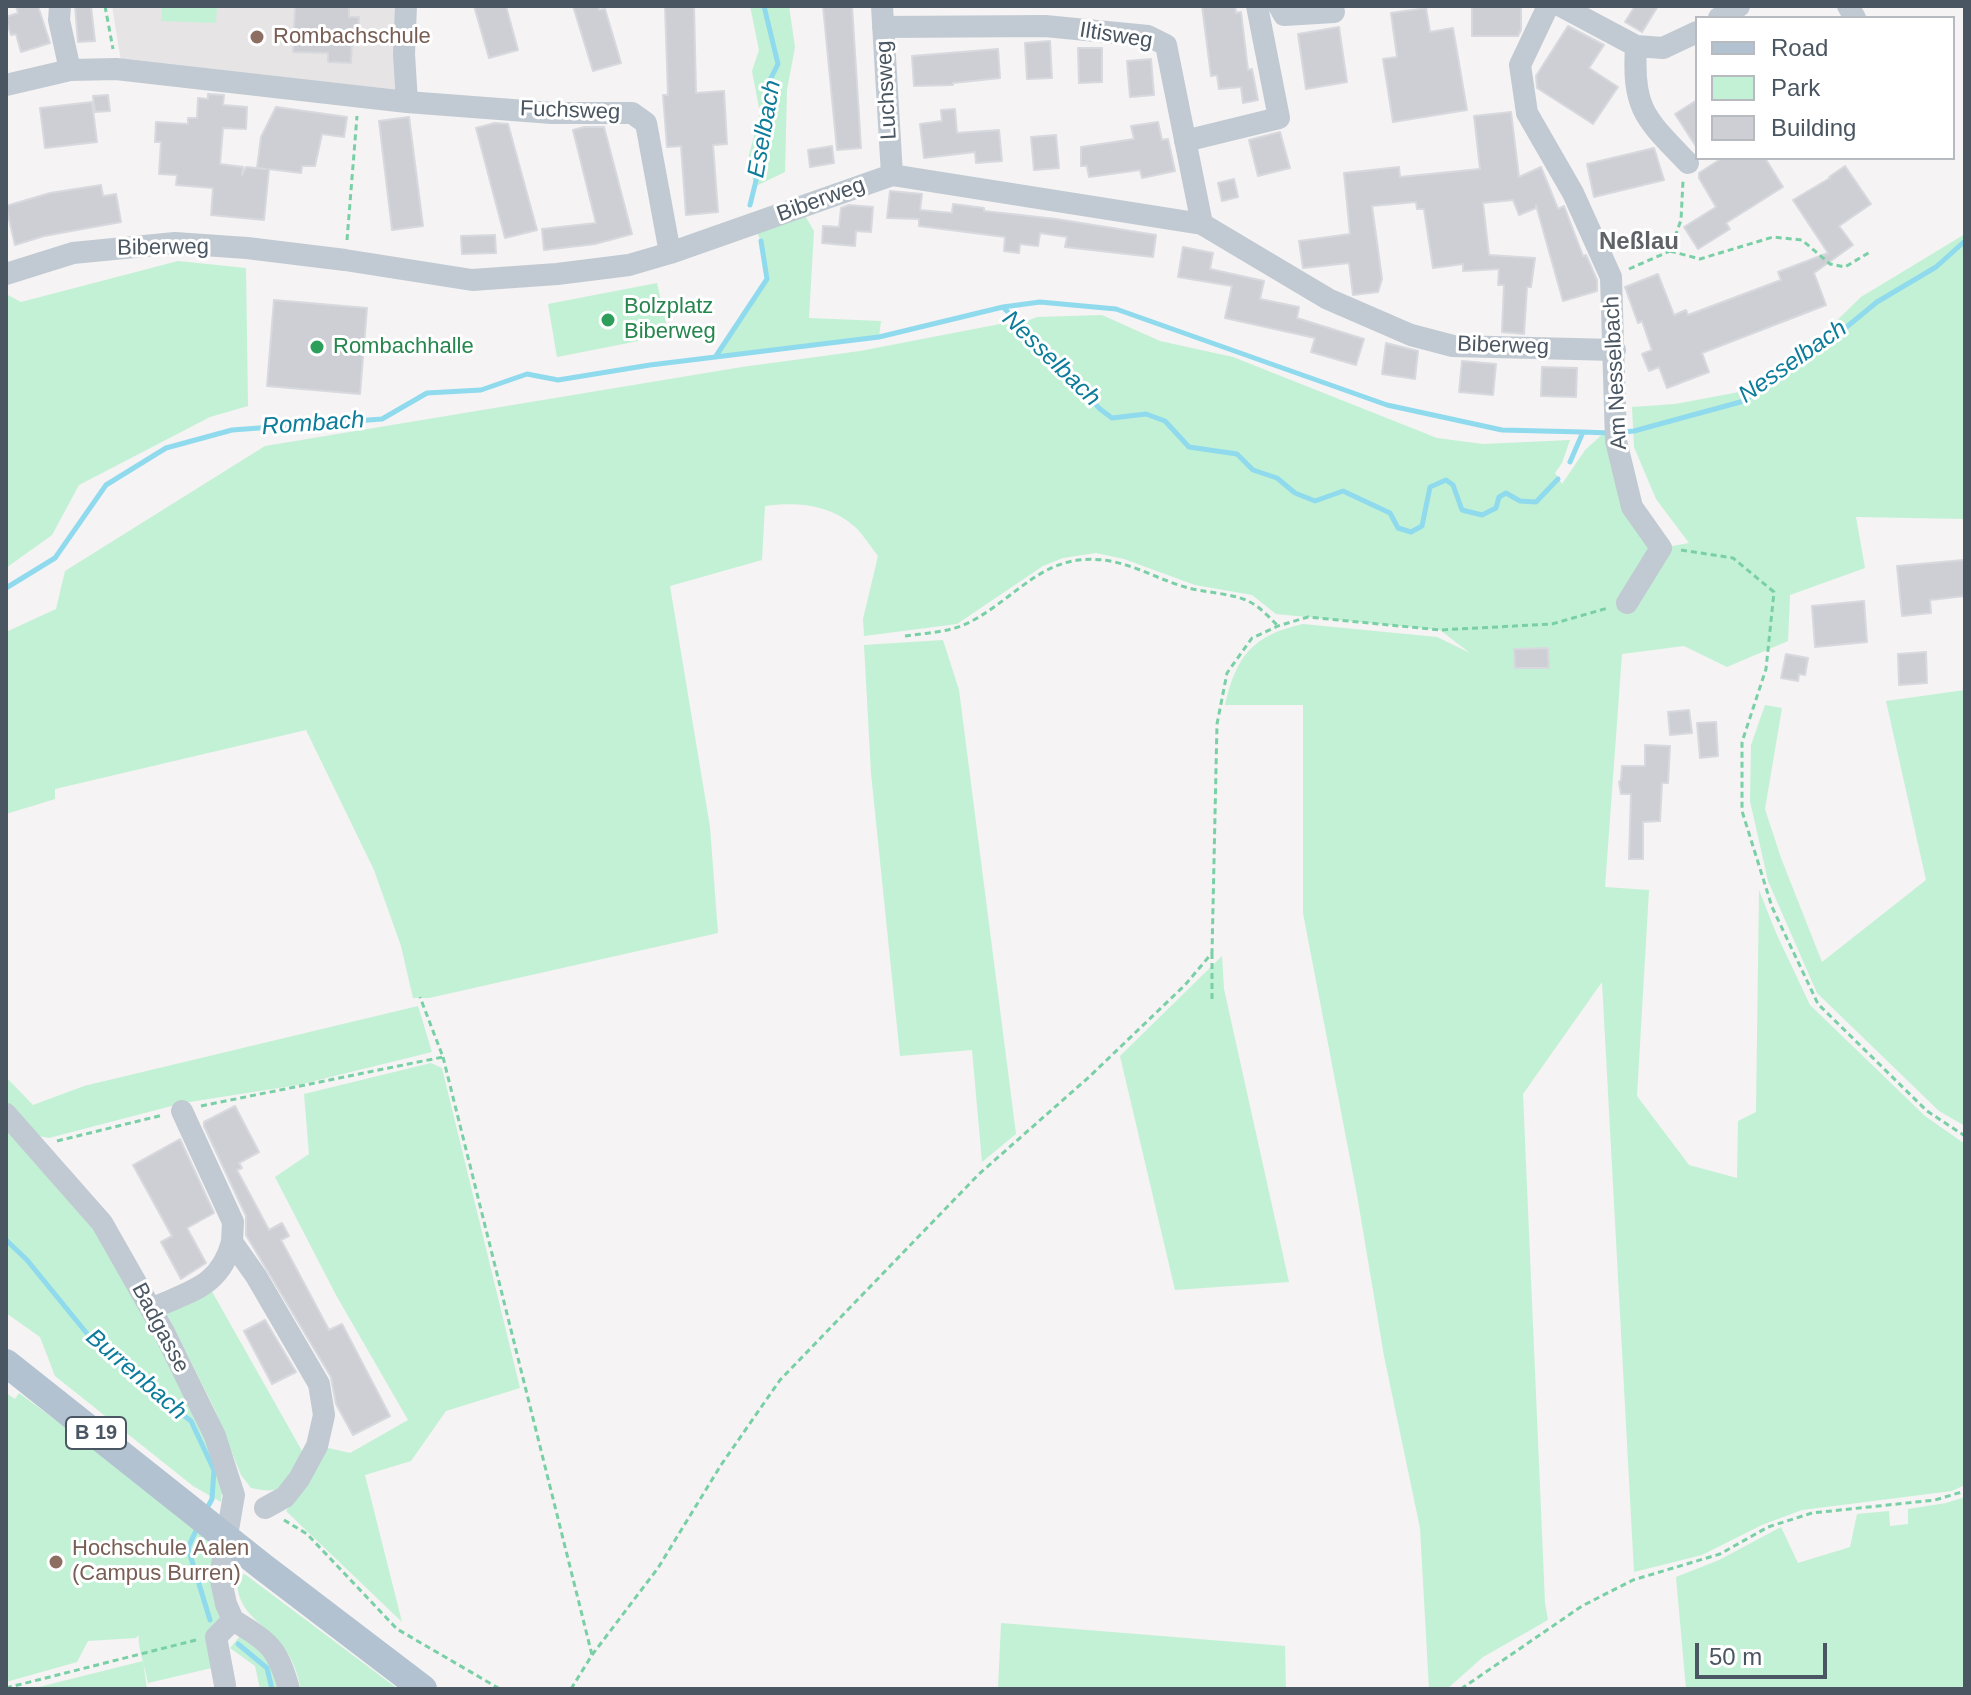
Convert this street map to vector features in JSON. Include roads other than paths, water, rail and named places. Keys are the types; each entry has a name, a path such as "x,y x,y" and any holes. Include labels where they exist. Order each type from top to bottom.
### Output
{"main road":[{"name":"B 19","path":"6,1363 263,1567 423,1689"}],"street":[{"path":"60,6 59,20 70,70"},
{"path":"406,6 404,54 407,102"},
{"path":"1185,141 1279,118 1257,6"},
{"path":"1279,6 1284,15 1292,16 1334,12"},
{"name":"Am Nesselbach","path":"1548,6 1520,65 1527,113 1573,193 1611,277 1615,434 1632,507 1661,548 1627,603"},
{"path":"1561,6 1636,46 1663,48 1695,33"},
{"name":"Iltisweg","path":"882,16 1148,36 1166,45 1202,224"},
{"name":"Luchsweg","path":"882,16 892,175"},
{"path":"1636,46 1634,80 1642,109 1657,131 1688,163"},
{"name":"Fuchsweg","path":"6,85 70,70 116,69 407,102 552,113 632,113 646,123 670,253"},
{"name":"Biberweg","path":"6,274 73,253 175,243 345,260 472,280 557,274 629,265 670,253 892,175 1202,224 1328,299 1411,335 1453,346 1615,350"},
{"path":"151,1309 210,1282 227,1262 232,1242 233,1222 182,1111"},
{"name":"Badgasse","path":"6,1114 102,1223 151,1309 210,1425 234,1495 220,1576 233,1620"},
{"path":"232,1242 256,1276 319,1384 324,1415 317,1446 299,1479 285,1497 265,1508"},
{"path":"225,1685 216,1637 233,1620 269,1645 281,1660 289,1689"}],"waterway":[{"name":"Eselbach","path":"750,205 774,108 767,86 778,64 764,6"},
{"name":"Eselbach","path":"716,356 767,279 761,241"},
{"name":"Nesselbach","path":"1623,432 1744,401 1827,343 1877,302 1936,267 1965,241"},
{"path":"1003,307 1040,302 1116,309 1387,405 1502,430 1583,432"},
{"name":"Nesselbach","path":"6,588 55,558 106,485 166,448 232,430 382,419 427,393 481,390 527,374 558,380 650,365 879,337 1003,307 1112,418 1146,414 1165,421 1189,447 1237,454 1253,470 1277,478 1295,493 1315,501 1343,491 1390,513 1398,528 1411,532 1422,526 1430,487 1446,480 1453,485 1462,510 1482,515 1496,508 1499,497 1506,493 1520,501 1536,502 1558,479"},
{"name":"Nesselbach","path":"1570,462 1583,432 1609,433"},
{"name":"Burrenbach","path":"6,1240 27,1260 89,1336 109,1346 119,1366 191,1421 214,1470 212,1499 206,1510"},
{"name":"Burrenbach","path":"198,1526 188,1548 210,1620"},
{"name":"Burrenbach","path":"238,1644 267,1668 272,1689"}],"place":[{"name":"Rombachschule","path":"257,37"},
{"name":"Bolzplatz Biberweg","path":"608,320"},
{"name":"Rombachhalle","path":"317,347"},
{"name":"Hochschule Aalen (Campus Burren)","path":"56,1562"}],"district":[{"name":"Neßlau","path":"1639,242"}],"water label":[{"name":"Rombach","path":"313,424"}]}
